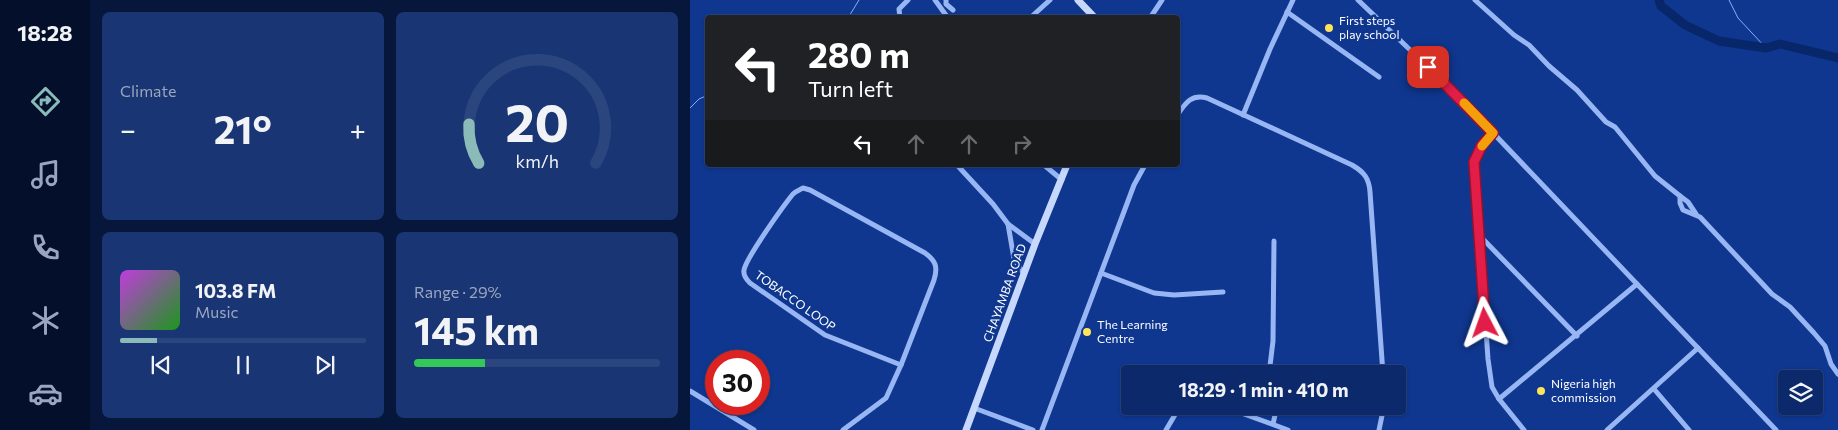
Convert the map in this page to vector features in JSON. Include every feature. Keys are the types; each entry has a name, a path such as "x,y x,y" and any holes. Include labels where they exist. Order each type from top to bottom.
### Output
{"street":[{"path":"900,15 899,9 908,0"},
{"path":"935,0 946,15"},
{"path":"946,0 953,10"},
{"path":"1033,15 1050,0"},
{"path":"1078,0 1090,15"},
{"path":"1152,15 1162,0"},
{"path":"1243,115 1263,65 1293,0"},
{"path":"1358,0 1456,94 1776,430"},
{"path":"1474,0 1514,36 1529,45 1566,82 1577,90 1606,122 1615,127 1655,176 1688,202 1772,294 1790,307 1823,342 1833,368 1838,374"},
{"path":"1287,12 1379,77"},
{"path":"1180,111 1186,102 1196,96 1220,103 1352,164 1367,177 1370,192 1382,365"},
{"path":"1493,133 1482,145 1474,162 1488,359 1492,387 1499,399 1524,430"},
{"path":"959,167 993,204 1008,224 1035,244"},
{"path":"1046,167 1062,180"},
{"name":"CHAYAMBA ROAD","path":"966,430 1035,244 1066,167"},
{"path":"1042,430 1134,185 1144,167"},
{"name":"TOBACCO LOOP","path":"803,188 810,190 925,253 935,263 934,280 901,365 825,335 750,283 746,278 744,269 751,256 779,214 798,190 803,188"},
{"path":"1680,196 1683,210 1697,214"},
{"path":"1008,224 1014,259 1024,274"},
{"path":"1478,234 1577,336"},
{"path":"1270,365 1273,341 1274,241"},
{"path":"1101,273 1154,292 1174,295 1223,292"},
{"path":"1499,399 1577,336 1637,284"},
{"path":"1607,430 1698,348"},
{"path":"844,430 886,398 901,365"},
{"path":"1654,389 1689,430"},
{"path":"690,391 754,430"},
{"path":"974,408 1033,430"},
{"path":"1166,430 1175,415"},
{"path":"1248,415 1288,430"},
{"path":"1273,424 1275,415"},
{"path":"1378,430 1382,415"}],"waterway":[{"path":"850,15 859,0"},
{"path":"1659,0 1661,6 1685,25 1719,41 1766,48 1780,44 1838,58"},
{"path":"1729,0 1738,18 1766,48"},
{"path":"690,108 699,99 705,96"}],"slow traffic":[{"path":"1464,103 1493,133 1482,146"}],"place":[{"name":"First steps play school","path":"1329,28"},
{"name":"The Learning Centre","path":"1087,332"},
{"name":"Nigeria high commission","path":"1541,391"}],"route":[{"path":"1428,67 1493,133 1476,154 1474,162 1485,323"}]}
